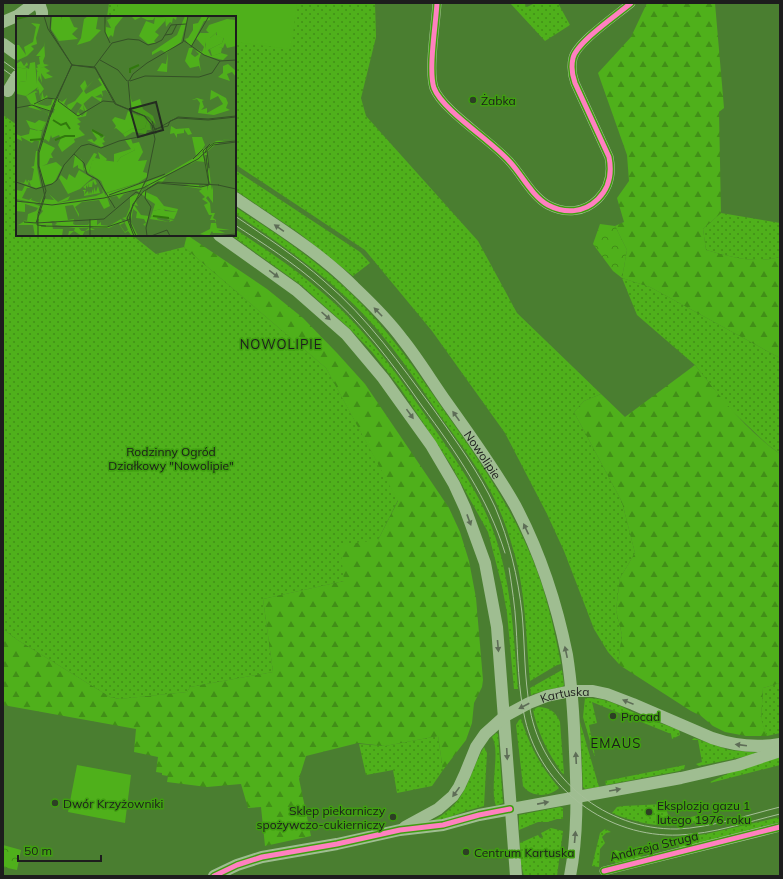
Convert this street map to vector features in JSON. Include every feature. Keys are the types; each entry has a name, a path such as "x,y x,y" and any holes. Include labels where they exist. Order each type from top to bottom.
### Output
{"main road":[{"path":"30,16 37,3"},
{"path":"37,3 42,12 42,16"},
{"path":"17,16 37,3"},
{"path":"3,22 16,16"},
{"path":"3,44 16,53"},
{"path":"9,92 16,78"},
{"name":"Nowolipie","path":"236,199 312,251 354,287 403,340 466,429 516,507 530,538 556,608 567,656 574,733 576,797 576,830 570,876"},
{"path":"220,236 296,290 346,334 383,378 431,445 454,484 465,508 485,563 497,627 505,716 510,809 516,876"},
{"name":"Kartuska","path":"400,830 438,809 453,796 459,787 476,747 485,734 505,716 540,698 571,691 593,691 612,696 726,743 740,746 780,744"},
{"name":"Kartuska","path":"214,876 262,857 337,844 400,830 443,825 480,814 681,778 738,765 780,751"}],"street":[{"path":"437,3 432,73 434,88 453,112 501,152 535,194 547,205 564,211 580,210 596,202 607,186 611,170 610,157 575,83 572,73 573,58 579,46 631,3"},
{"name":"Andrzeja Struga","path":"604,871 780,827"}],"green space":[{"path":"109,3 375,3 376,37 361,98 366,116 478,241 517,313 601,394 584,401 574,412 622,502 635,553 620,578 616,610 622,635 618,663 608,652 594,629 564,551 547,514 505,433 432,331 365,250 236,165 236,16 107,16"},
{"path":"118,3 297,3 291,49 236,42 236,16 116,16"},
{"path":"510,3 524,3 527,7 535,3 558,3 570,25 545,41"},
{"path":"647,3 715,3 724,108 719,112 721,213 703,229 706,250 752,260 780,257 780,358 650,287 622,278 627,250 615,226 624,222 617,198 629,181 627,155 598,73 631,37"},
{"name":"Rodzinny Ogród Działkowy \"Nowolipie\"","path":"3,115 16,124 16,236 133,236 156,254 184,247 326,368 398,500 378,540 344,581 263,599 273,672 190,687 187,692 120,699 110,697 16,639 3,629"},
{"path":"236,171 360,252 370,263 353,276 299,233 236,191"},
{"path":"236,208 299,250 335,279 378,322 415,369 484,469 515,522 531,555 542,585 555,632 561,664 530,681 521,581 513,549 506,527 493,496 464,449 408,368 369,320 315,270 236,214"},
{"path":"721,213 780,223 780,257 752,260 706,250 703,229"},
{"path":"600,224 615,226 627,250 622,278 613,271 593,244"},
{"path":"236,230 302,276 340,308 355,324 398,376 472,485 493,529 503,563 512,616 518,689 514,689 507,613 502,586 488,532 451,465 400,388 372,352 350,329 301,285 232,236 236,236"},
{"path":"187,236 188,236 267,289 303,318 365,384 449,508 460,532 469,561 476,598 483,680 482,687 474,703 472,723 466,740 443,770 438,736 385,746 358,743 306,756 299,779 311,836 265,846 261,807 248,808 241,784 207,787 167,782 168,776 156,772 158,757 134,752 136,729 3,705 3,629 16,639 110,697 119,699 187,692 190,687 273,672 263,599 344,581 340,545 378,540 398,501 326,368 184,247"},
{"path":"622,278 650,287 780,358 780,454 767,444 728,407 695,365 637,315"},
{"path":"695,365 745,424 780,454 780,683 763,688 761,719 767,736 746,736 725,732 713,726 701,716 618,663 622,635 616,610 620,578 635,553 622,502 574,412 584,401 601,394 625,417"},
{"path":"562,670 564,685 562,687 531,695 530,688"},
{"path":"780,683 780,733 767,736 761,720 763,688"},
{"path":"585,698 600,699 614,703 645,718 679,730 680,735 672,739 671,734 592,702 597,723 589,725 595,756 583,717"},
{"path":"538,707 546,708 552,711 560,722 564,774 552,758 544,743 533,710"},
{"path":"521,719 528,739 536,755 559,788 545,795 530,792 523,786 516,725"},
{"path":"580,722 599,787 585,789 583,787"},
{"path":"496,733 498,734 503,803 496,806 494,798 495,751 492,737"},
{"path":"438,736 443,770 432,786 397,793 393,770 366,775 359,744 385,746"},
{"path":"694,738 729,750 761,753 699,766 696,764 702,762 698,740 692,740"},
{"path":"484,747 487,753 484,806 444,819 432,821 444,814 460,798"},
{"path":"780,757 780,765 710,783 731,772"},
{"path":"77,765 131,775 125,823 68,812"},
{"path":"685,765 684,769 679,771 606,785 605,781"},
{"path":"665,804 670,822 699,815 708,820 683,825 659,825 624,818 612,813 617,807"},
{"path":"560,807 563,808 563,819 538,822 519,830 519,815"},
{"path":"780,817 780,822 680,848 674,838 706,834"},
{"path":"551,828 563,831 557,876 524,876 521,864 520,843 538,835 540,838 543,837 541,833"},
{"path":"605,829 611,832 606,833 602,837 605,843 600,849 599,867 592,866 600,833"},
{"path":"3,845 21,850 17,870 3,867"},
{"path":"615,850 644,857 616,863 612,861 611,857 611,854"}],"tram line":[{"path":"3,61 16,70"},
{"path":"3,69 16,78"},
{"path":"236,217 303,264 340,295 355,310 383,342 409,376 459,445 482,481 495,507 509,546 518,586 522,613 530,709 537,734 548,757 563,778 581,796 602,810 626,821 651,827 677,829 702,826 728,821 780,807"},
{"path":"236,226 279,254 311,278 336,300 363,328 399,374 459,458 490,513 505,553"},
{"path":"509,568 515,611 520,684 525,719 533,744 546,767 562,787 581,804 603,818 627,828 653,834 692,834 730,827 780,814"}],"cycle path":[{"path":"437,3 433,46 432,80 439,97 457,116 502,154 542,201 554,208 568,211 574,211 593,204 608,184 610,174 609,157 574,80 572,68 573,58 582,44 589,37 631,3"},
{"path":"214,876 237,865 262,857 337,844 400,830 443,825 479,815 510,809"},
{"path":"604,871 780,827"}],"place":[{"name":"Żabka","path":"473,100"},
{"name":"Procad","path":"613,716"},
{"name":"Dwór Krzyżowniki","path":"55,803"},
{"name":"Eksplozja gazu 1 lutego 1976 roku","path":"649,812"},
{"name":"Sklep piekarniczy spożywczo-cukierniczy","path":"393,817"},
{"name":"Centrum Kartuska","path":"466,852"}],"district":[{"name":"NOWOLIPIE","path":"281,344"},
{"name":"EMAUS","path":"616,743"}]}
